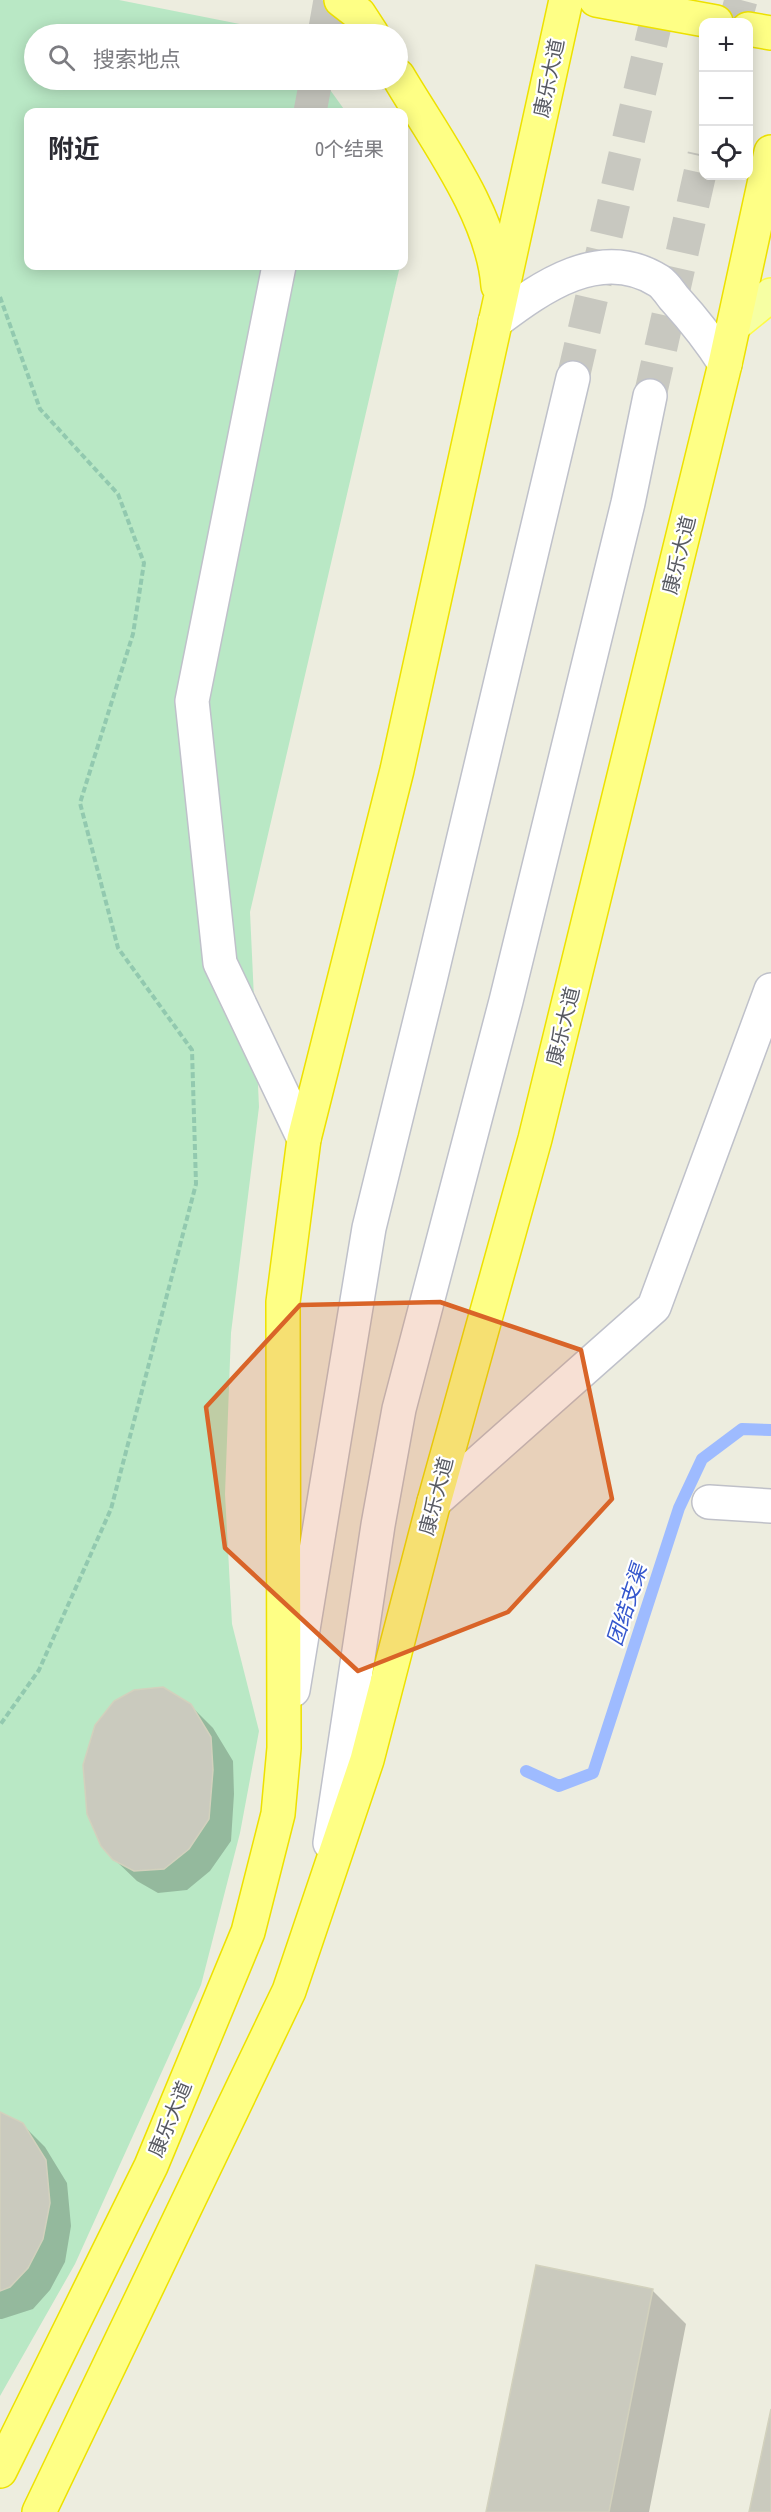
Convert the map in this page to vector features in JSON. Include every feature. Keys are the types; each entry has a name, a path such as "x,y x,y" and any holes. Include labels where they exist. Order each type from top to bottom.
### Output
{"highway":[{"path":"341,0 359,14 366,24"},
{"name":"康乐大道","path":"0,2471 151,2166 248,1932 278,1814 284,1748 283,1302 304,1139 397,770 566,0"},
{"path":"596,0 699,19"},
{"path":"753,29 771,33"},
{"path":"406,90 468,193 497,263 498,313"},
{"name":"康乐大道","path":"39,2512 289,1991 367,1760 434,1502 535,1139 725,364 771,152"}],"main road":[{"path":"498,313 578,271 624,267 659,281 701,327 725,364"},
{"path":"278,270 192,701 220,963 304,1139"},
{"path":"734,325 771,295"},
{"name":"康乐大道","path":"284,1748 369,1228 428,991 573,378"},
{"name":"康乐大道","path":"323,1892 378,1525 399,1409 506,1001 628,503 651,396"},
{"path":"434,1502 654,1307 771,990"},
{"path":"709,1502 771,1506"}],"path":[{"path":"0,297 40,409 118,494 144,563 133,634 80,803 118,948 192,1050 196,1184 111,1509 39,1670 0,1725"}],"highlighted area":[{"path":"440,1302 581,1350 612,1499 508,1612 358,1671 225,1548 206,1407 300,1305"}],"green space":[{"path":"0,0 119,0 240,24 24,24 24,90 330,90 343,108 24,108 24,270 399,270 250,912 259,1107 231,1333 225,1494 232,1624 259,1731 240,1833 201,1985 75,2264 0,2396"}],"building":[{"path":"163,1687 191,1704 211,1737 213,1770 209,1819 189,1849 164,1869 134,1871 113,1860 101,1846 87,1814 83,1765 95,1725 114,1701 134,1690"},
{"path":"0,2112 23,2123 46,2160 50,2203 43,2239 28,2268 10,2287 0,2291"},
{"path":"536,2265 653,2289 609,2512 486,2512"},
{"path":"771,2409 771,2512 749,2512"}],"waterway":[{"name":"团结支渠","path":"526,1771 559,1786 593,1773 679,1508 702,1459 742,1429 771,1430"}],"tunnel":[{"path":"326,24 330,0"},
{"path":"573,378 661,0"},
{"path":"736,18 741,0"},
{"path":"311,108 314,90"},
{"path":"650,396 699,177"}]}
